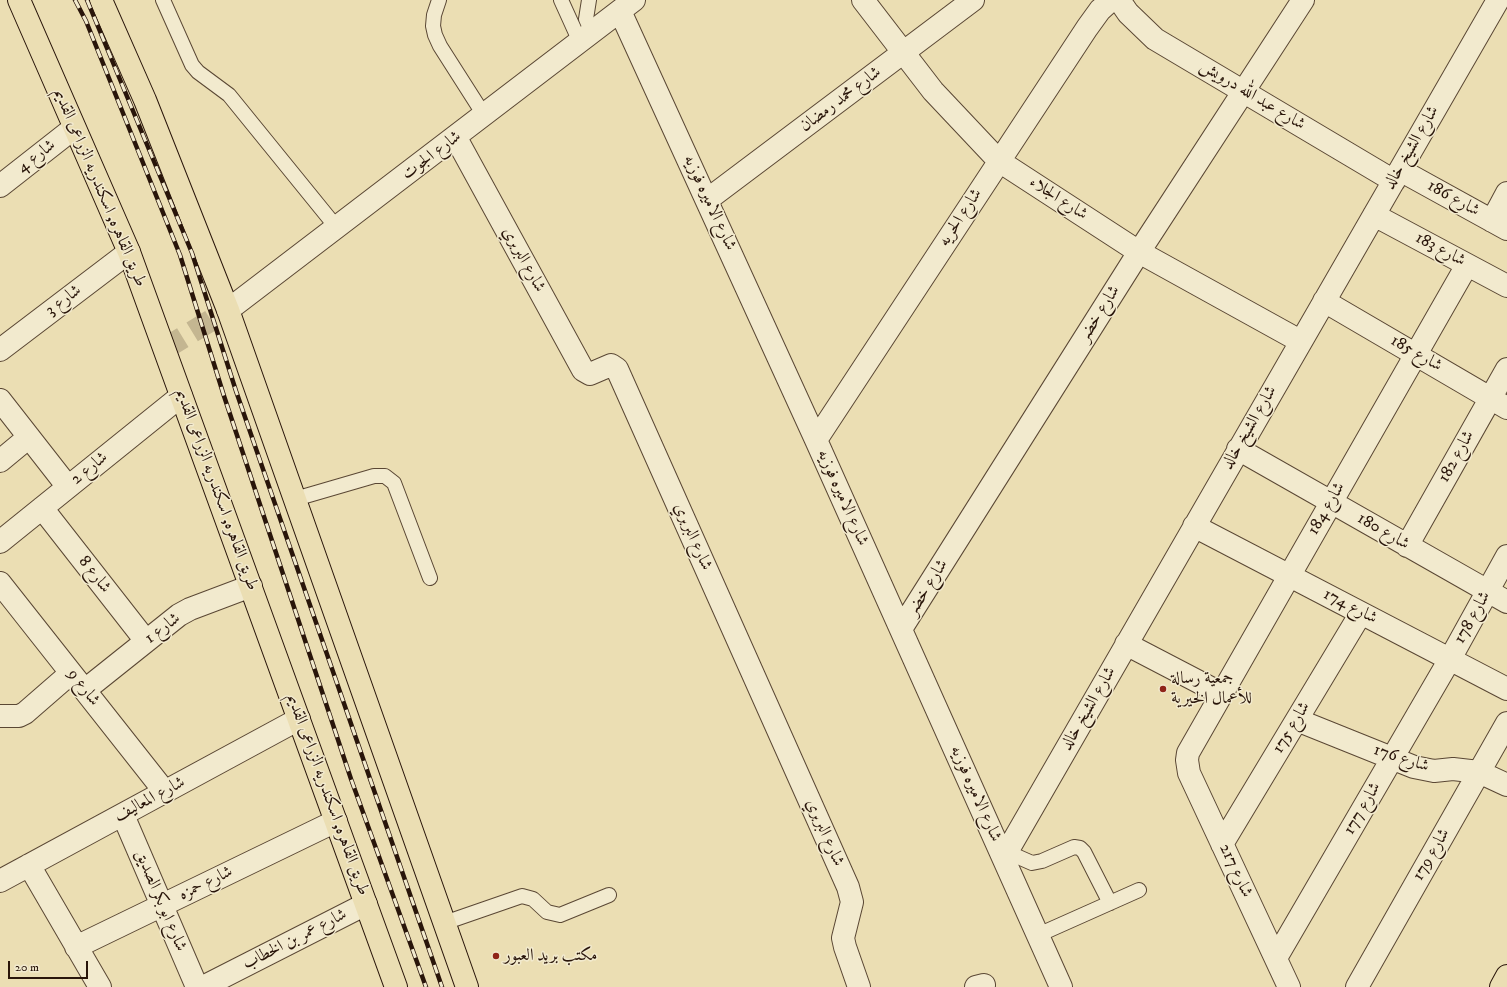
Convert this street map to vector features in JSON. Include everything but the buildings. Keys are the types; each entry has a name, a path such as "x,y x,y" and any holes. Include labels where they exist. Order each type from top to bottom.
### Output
{"main road":[{"name":"طريق القاهره, اسكندريه الزراعى القديم","path":"18,0 129,252 395,987"},
{"path":"105,1 228,310 467,987"},
{"path":"1501,987 1507,976"}],"street":[{"name":"شارع الجلاء","path":"863,0 944,103 999,161 1139,252 1300,341"},
{"name":"شارع محمد رمضان","path":"707,200 973,0"},
{"name":"شارع الحريه","path":"816,440 1087,28 1100,10 1112,0"},
{"name":"شارع عبد الله درويش","path":"1119,0 1128,13 1155,39 1244,92 1397,175"},
{"name":"شارع خضر","path":"901,629 1139,252 1303,0"},
{"name":"شارع الشيخ خالد","path":"1005,855 1498,0"},
{"name":"شارع الجوت","path":"228,310 456,138 627,5"},
{"name":"شارع الاميره فوزيه","path":"627,5 707,200 1005,855 1061,987"},
{"name":"شارع 4","path":"0,186 74,128"},
{"name":"شارع البربري","path":"456,138 583,370 590,374 612,365 617,369 848,887 852,902 843,938 859,987"},
{"name":"شارع 186","path":"1397,175 1500,225"},
{"path":"1500,225 1507,193"},
{"name":"شارع 183","path":"1374,215 1507,286"},
{"name":"شارع 3","path":"0,350 129,252"},
{"name":"شارع 184","path":"1188,753 1466,265"},
{"name":"شارع 185","path":"1324,301 1499,403"},
{"name":"شارع 182","path":"1408,546 1499,403 1507,369"},
{"name":"شارع 2","path":"0,542 181,396"},
{"path":"0,400 68,487"},
{"path":"0,461 29,437"},
{"name":"شارع 180","path":"1238,449 1507,602"},
{"name":"شارع 8","path":"42,508 146,641"},
{"name":"شارع 174","path":"1194,526 1507,688"},
{"name":"شارع 178","path":"1450,659 1507,556"},
{"name":"شارع 9","path":"0,583 165,792"},
{"name":"شارع 1","path":"85,690 146,641 190,609 251,586"},
{"name":"شارع 175","path":"1222,844 1361,613"},
{"path":"1126,644 1222,694"},
{"name":"شارع 177","path":"1276,958 1450,659"},
{"path":"0,716 19,716 25,713 71,673"},
{"name":"شارع المعاليف","path":"0,881 299,719"},
{"name":"شارع 176","path":"1297,720 1414,767 1434,771 1453,769 1479,772 1507,785"},
{"name":"شارع 179","path":"1357,987 1507,723"},
{"name":"شارع 217","path":"1188,753 1187,760 1189,773 1290,987"},
{"name":"شارع ابو بكر الصديق","path":"123,815 197,987"},
{"name":"شارع حمزه","path":"76,947 336,821"},
{"path":"29,865 100,987"},
{"name":"شارع عمر بن الخطاب","path":"203,987 366,904"}],"lane":[{"path":"163,0 192,65 198,72 229,95 337,228"},
{"path":"439,0 434,15 433,26 435,35 440,46 484,115"},
{"path":"560,0 586,38"},
{"path":"586,38 586,19 589,0"},
{"path":"295,498 374,476 385,476 394,483 430,578"},
{"path":"1005,855 1032,863 1042,861 1074,847 1080,848 1084,852 1110,903"},
{"path":"1038,935 1139,890"},
{"path":"444,923 522,896 533,900 547,912 560,915 609,895"}],"tunnel":[{"path":"164,349 228,310"}],"railway":[{"path":"75,0 86,21 180,255 224,396 351,779 426,987"},
{"path":"87,0 192,253 236,391 442,987"}],"place":[{"name":"جمعية رسالة للأعمال الخيرية","path":"1163,689"},
{"name":"مكتب بريد العبور","path":"496,956"}]}
